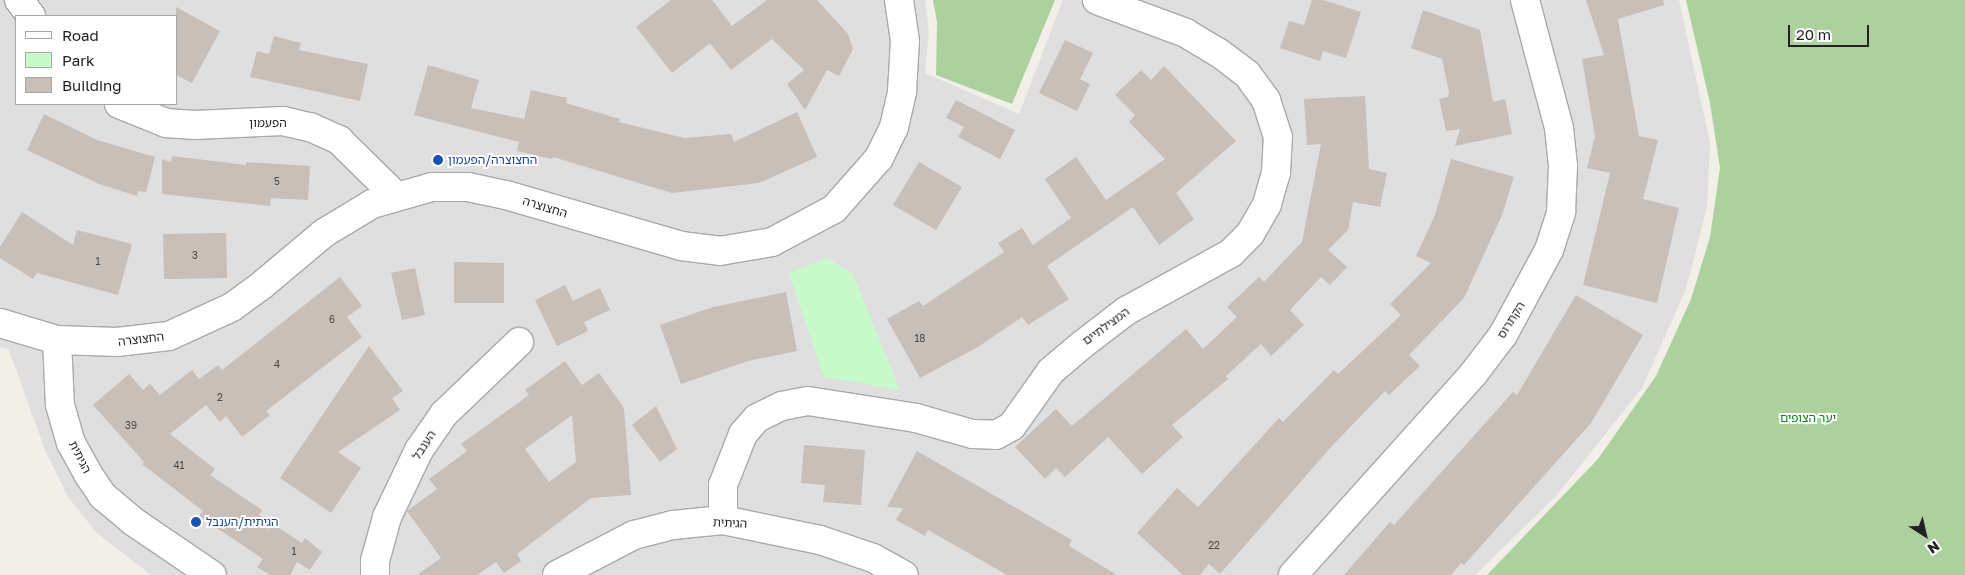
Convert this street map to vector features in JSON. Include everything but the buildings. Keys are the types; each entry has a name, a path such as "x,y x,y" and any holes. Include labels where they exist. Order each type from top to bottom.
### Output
{"street":[{"path":"19,0 30,15"},
{"name":"החצוצרה","path":"57,340 117,342 169,336 202,322 262,285 324,233 372,204 395,195 432,187 468,187 681,246 720,251 772,242 834,209 878,158 894,127 902,91 905,41 899,0"},
{"name":"המצילתיים","path":"723,520 723,485 742,434 757,418 782,406 808,401 916,418 972,434 996,435 1012,426 1051,370 1082,344 1126,311 1231,252 1250,234 1267,204 1276,173 1278,137 1266,100 1247,74 1219,52 1186,33 1097,0"},
{"name":"הקתרוס","path":"1293,575 1474,373 1503,335 1549,250 1560,212 1562,156 1551,93 1525,0"},
{"name":"הפעמון","path":"121,105 166,123 283,121 310,127 339,140 395,195"},
{"path":"0,323 57,340"},
{"name":"הגיתית","path":"57,340 60,405 71,443 88,474 103,496 134,522 212,575"},
{"name":"הענבל","path":"375,575 387,517 419,450 444,414 519,342"},
{"name":"הגיתית","path":"557,575 634,535 673,525 723,520 820,540 872,558 904,575"}],"shaded area":[{"path":"0,0 925,0 929,32 925,73 1019,114 1063,0 1679,0 1710,143 1707,207 1686,289 1642,388 1556,496 1475,575 151,575 96,532 68,497 45,450 9,350 0,347"}],"green space":[{"path":"933,0 1055,0 1012,104 936,75 937,22"},
{"name":"יער הצופים","path":"1686,0 1965,0 1965,575 1487,575 1598,459 1656,376 1691,299 1710,237 1720,168 1710,103"},
{"path":"827,258 853,274 900,390 824,377 789,273"}],"place":[{"name":"החצוצרה/הפעמון","path":"438,160"},
{"name":"הגיתית/הענבל","path":"196,522"}]}
